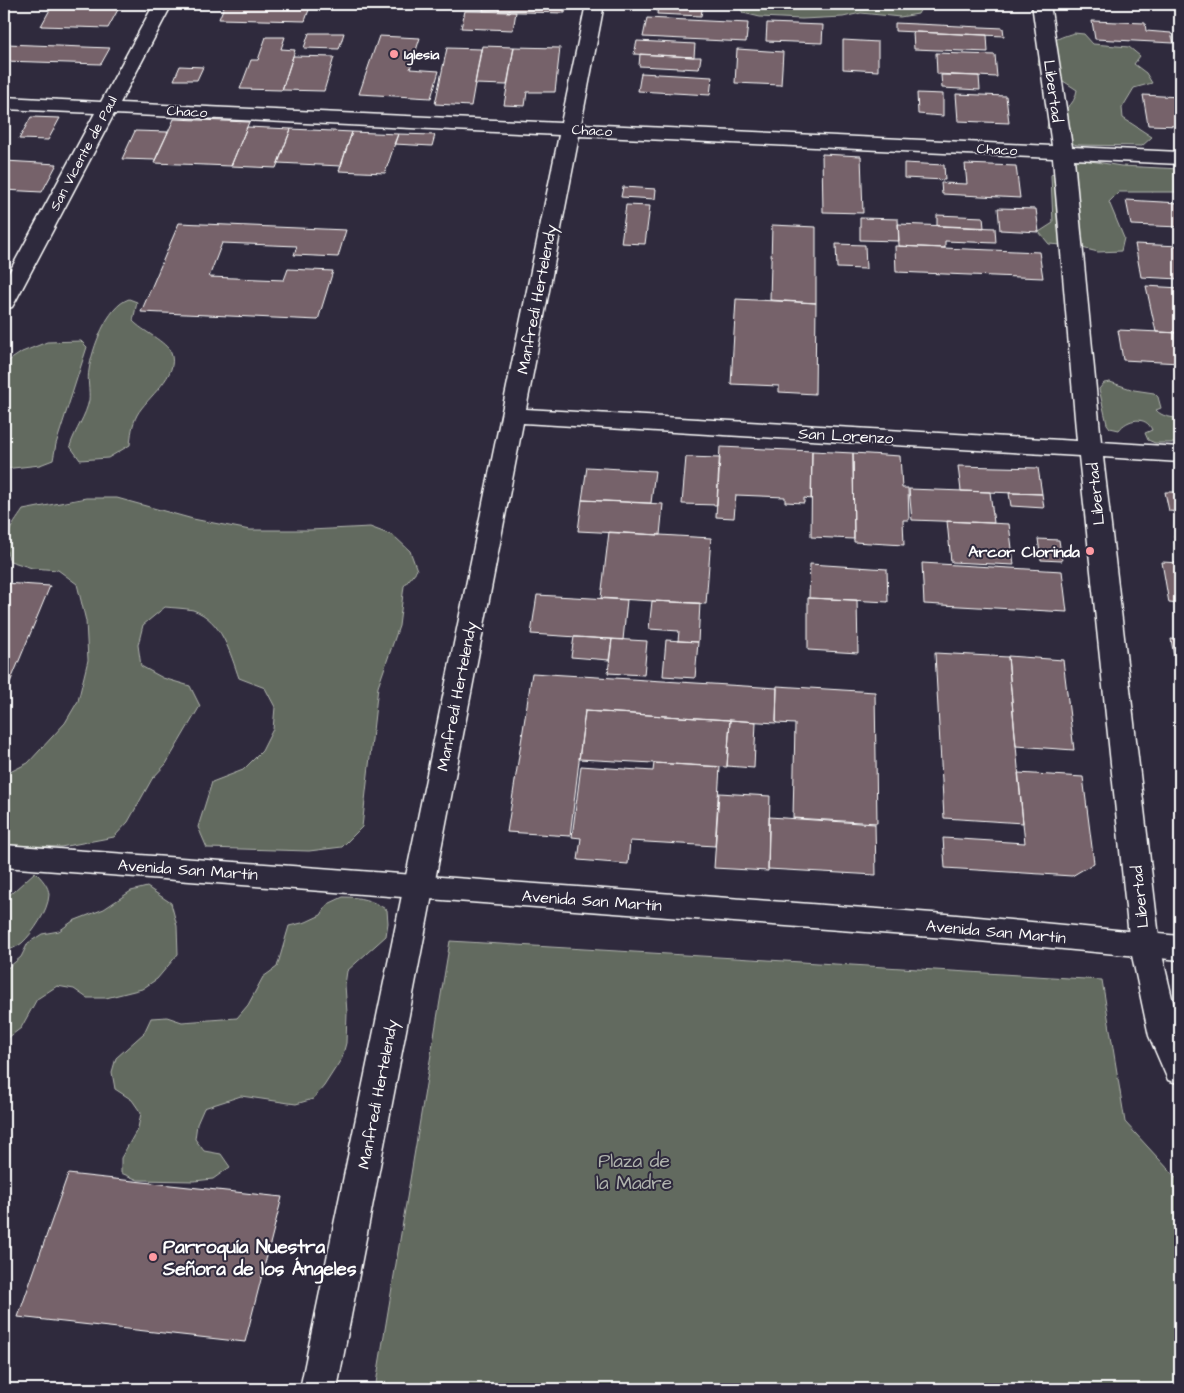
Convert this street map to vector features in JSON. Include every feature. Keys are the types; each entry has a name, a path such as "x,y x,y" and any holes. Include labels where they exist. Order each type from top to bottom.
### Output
{"street":[{"name":"San Vicente de Paul","path":"4,302 163,4"},
{"name":"Manfredi Hertelendy","path":"318,1389 595,4"},
{"name":"Libertad","path":"1041,4 1063,153 1090,450 1145,946 1165,1036 1180,1070"},
{"name":"Chaco","path":"4,103 1180,158"},
{"name":"San Lorenzo","path":"512,415 1180,454"},
{"name":"Avenida San Martín","path":"4,856 946,926 1180,948"}],"green space":[{"path":"738,4 923,5 918,14 900,17 861,13 843,17 802,19 760,17 743,13"},
{"path":"1074,33 1084,34 1093,44 1129,47 1140,56 1134,64 1146,73 1152,83 1134,88 1122,108 1123,118 1152,137 1142,146 1077,145 1058,139 1047,128 1049,117 1068,108 1076,96 1077,90 1038,64 1042,51 1046,47 1062,37"},
{"path":"1078,159 1121,166 1180,169 1180,192 1119,192 1109,202 1124,238 1121,251 1098,252 1074,246 1049,244 1039,232 1053,223 1051,175 1062,165"},
{"path":"129,299 137,302 133,321 169,349 173,361 171,369 167,378 137,415 130,445 108,458 80,460 70,446 89,400 88,374 93,351 107,319 121,303"},
{"path":"81,341 87,347 56,444 53,460 40,465 4,469 4,364 22,352 47,342"},
{"path":"1110,382 1134,390 1154,393 1158,397 1161,408 1156,410 1158,412 1180,419 1180,443 1155,443 1148,440 1145,433 1152,430 1149,425 1141,421 1131,421 1119,430 1110,428 1107,424 1099,389 1104,383"},
{"path":"86,498 117,498 193,519 250,530 370,527 394,536 410,551 417,570 404,586 399,626 378,687 362,827 342,847 309,851 207,848 198,827 212,782 243,770 262,751 273,729 275,707 265,688 239,678 224,638 211,621 193,610 165,607 143,625 138,645 141,666 163,678 190,686 200,706 166,764 152,779 128,822 114,837 61,847 4,845 4,775 28,763 65,723 78,701 88,660 86,621 77,584 58,570 32,568 10,561 6,546 8,534 23,510"},
{"path":"35,872 48,888 49,895 46,908 35,928 26,939 18,946 4,952 4,900"},
{"path":"147,887 171,903 177,926 178,954 157,979 142,989 106,998 87,998 74,989 57,986 37,999 21,1028 4,1041 4,968 9,967 21,957 28,943 42,934 59,931 73,921 104,909 131,891"},
{"path":"343,897 366,900 382,907 387,910 388,923 386,936 347,971 345,985 347,1013 346,1043 342,1058 324,1086 313,1099 296,1104 241,1096 204,1108 197,1124 195,1139 204,1151 221,1154 230,1167 213,1179 194,1181 138,1180 121,1173 121,1158 138,1128 141,1113 132,1100 115,1089 112,1072 116,1058 144,1033 151,1018 167,1017 182,1022 237,1018 248,1005 263,977 277,967 289,926 306,922 321,915 328,904"},
{"name":"Plaza de la Madre","path":"450,941 1102,980 1125,1122 1180,1182 1180,1389 375,1389"}],"building":[{"path":"53,4 121,4 108,28 41,26"},
{"path":"225,4 311,4 305,21 219,19"},
{"path":"484,4 566,4 565,13 483,11"},
{"path":"658,4 703,4 701,16 657,14"},
{"path":"1003,4 1003,7 946,5"},
{"path":"465,11 516,12 513,30 461,28"},
{"path":"647,18 748,23 746,42 643,37"},
{"path":"1092,21 1145,23 1146,31 1171,33 1174,43 1095,39"},
{"path":"767,23 823,25 822,43 766,41"},
{"path":"895,23 1003,28 1004,36 895,31"},
{"path":"913,32 987,35 988,52 914,49"},
{"path":"309,33 344,33 339,49 304,48"},
{"name":"Iglesia","path":"379,36 420,38 410,69 439,71 431,98 359,94"},
{"path":"266,37 285,37 281,49 295,50 282,90 240,89 251,60 258,60"},
{"path":"843,40 878,42 878,71 843,69"},
{"path":"637,41 695,44 694,57 634,54"},
{"path":"6,44 110,48 101,64 4,61 4,47"},
{"path":"482,46 514,47 507,85 475,84"},
{"path":"514,47 560,48 555,92 527,92 525,106 504,105"},
{"path":"447,48 481,49 471,106 435,104"},
{"path":"737,49 783,52 781,85 735,83"},
{"path":"936,53 995,55 997,77 937,74"},
{"path":"640,54 701,57 699,69 639,66"},
{"path":"293,56 334,57 324,91 282,90"},
{"path":"180,66 203,67 197,80 174,80"},
{"path":"641,73 712,77 710,95 638,91"},
{"path":"941,75 979,76 980,90 942,88"},
{"path":"917,93 943,94 943,116 918,114"},
{"path":"956,94 1006,96 1009,123 958,121"},
{"path":"1143,95 1180,97 1180,126 1148,125"},
{"path":"31,117 60,118 48,140 19,139"},
{"path":"174,119 249,122 231,166 154,163"},
{"path":"247,127 291,129 276,168 231,166"},
{"path":"291,129 352,132 341,166 278,163"},
{"path":"135,131 168,132 155,160 122,159"},
{"path":"352,132 398,134 385,173 339,171"},
{"path":"398,134 435,135 432,146 394,144"},
{"path":"822,154 861,156 863,213 823,212"},
{"path":"4,158 6,158 5,161 57,164 42,192 4,190"},
{"path":"904,163 944,165 945,180 904,178"},
{"path":"965,164 1016,166 1020,198 942,194 941,183 967,184"},
{"path":"623,187 656,189 655,199 621,197"},
{"path":"1126,200 1180,203 1180,227 1131,225"},
{"path":"626,205 650,206 645,244 621,243"},
{"path":"998,208 1036,209 1039,232 1000,230"},
{"path":"937,215 983,217 984,228 937,226"},
{"path":"860,218 898,219 899,241 860,240"},
{"path":"179,223 346,230 338,257 294,255 297,246 222,243 209,277 284,280 288,269 333,271 318,320 141,312"},
{"path":"898,224 995,228 996,243 945,241 945,248 899,246"},
{"path":"772,225 816,227 816,303 770,300"},
{"path":"836,244 865,245 866,269 837,268"},
{"path":"1135,244 1180,246 1180,279 1141,277"},
{"path":"895,246 1039,252 1043,278 896,272"},
{"path":"1146,286 1180,288 1180,333 1156,332"},
{"path":"736,299 816,303 815,394 779,392 779,386 731,384"},
{"path":"1118,330 1180,333 1180,363 1123,360"},
{"path":"720,447 812,451 811,499 804,498 804,503 785,502 785,497 736,495 734,518 716,517"},
{"path":"812,451 853,453 854,539 811,537"},
{"path":"853,453 900,456 902,488 908,488 909,520 903,520 904,545 854,542"},
{"path":"686,457 720,458 717,505 682,504"},
{"path":"958,466 1038,468 1042,494 961,491"},
{"path":"587,467 655,471 651,503 582,500"},
{"path":"909,489 990,492 994,523 912,520"},
{"path":"1165,492 1180,492 1180,512 1169,511"},
{"path":"1009,493 1042,494 1044,508 1011,506"},
{"path":"582,500 663,504 660,535 578,531"},
{"path":"947,521 1009,524 1014,565 951,562"},
{"path":"609,532 711,538 706,604 601,598"},
{"path":"1174,535 1180,535 1180,561"},
{"path":"1038,539 1059,540 1062,561 1041,560"},
{"path":"1162,562 1180,563 1180,604 1169,603"},
{"path":"922,563 1062,571 1067,612 924,604"},
{"path":"810,564 887,569 888,602 809,598"},
{"path":"4,583 50,586 4,697"},
{"path":"537,595 627,600 623,640 531,634"},
{"path":"808,598 857,600 858,653 808,650"},
{"path":"652,601 700,603 698,642 678,641 679,631 649,629"},
{"path":"574,637 612,639 609,660 571,657"},
{"path":"612,639 647,641 644,675 608,673"},
{"path":"1171,639 1180,640 1180,686 1179,686"},
{"path":"666,640 698,642 695,678 663,676"},
{"path":"935,653 1008,657 1023,823 944,818"},
{"path":"1008,656 1063,660 1074,750 1016,746"},
{"path":"532,673 777,688 776,723 585,711 570,836 507,832"},
{"path":"777,686 875,692 877,823 793,818 795,724 776,723"},
{"path":"585,711 730,720 727,767 579,759"},
{"path":"730,720 756,722 754,768 727,766"},
{"path":"654,763 720,767 715,846 630,841 628,864 578,860 581,838 572,837 581,766 653,771"},
{"path":"1018,773 1083,777 1094,863 1072,876 945,868 943,838 1025,843"},
{"path":"719,793 770,796 768,871 714,868"},
{"path":"769,817 875,824 876,875 768,869"},
{"name":"Parroquía Nuestra Señora de los Ángeles","path":"68,1174 282,1197 245,1342 18,1317"}],"place":[{"name":"Iglesia","path":"394,54"},
{"name":"Arcor Clorinda","path":"1090,551"},
{"name":"Parroquía Nuestra Señora de los Ángeles","path":"153,1257"}]}
